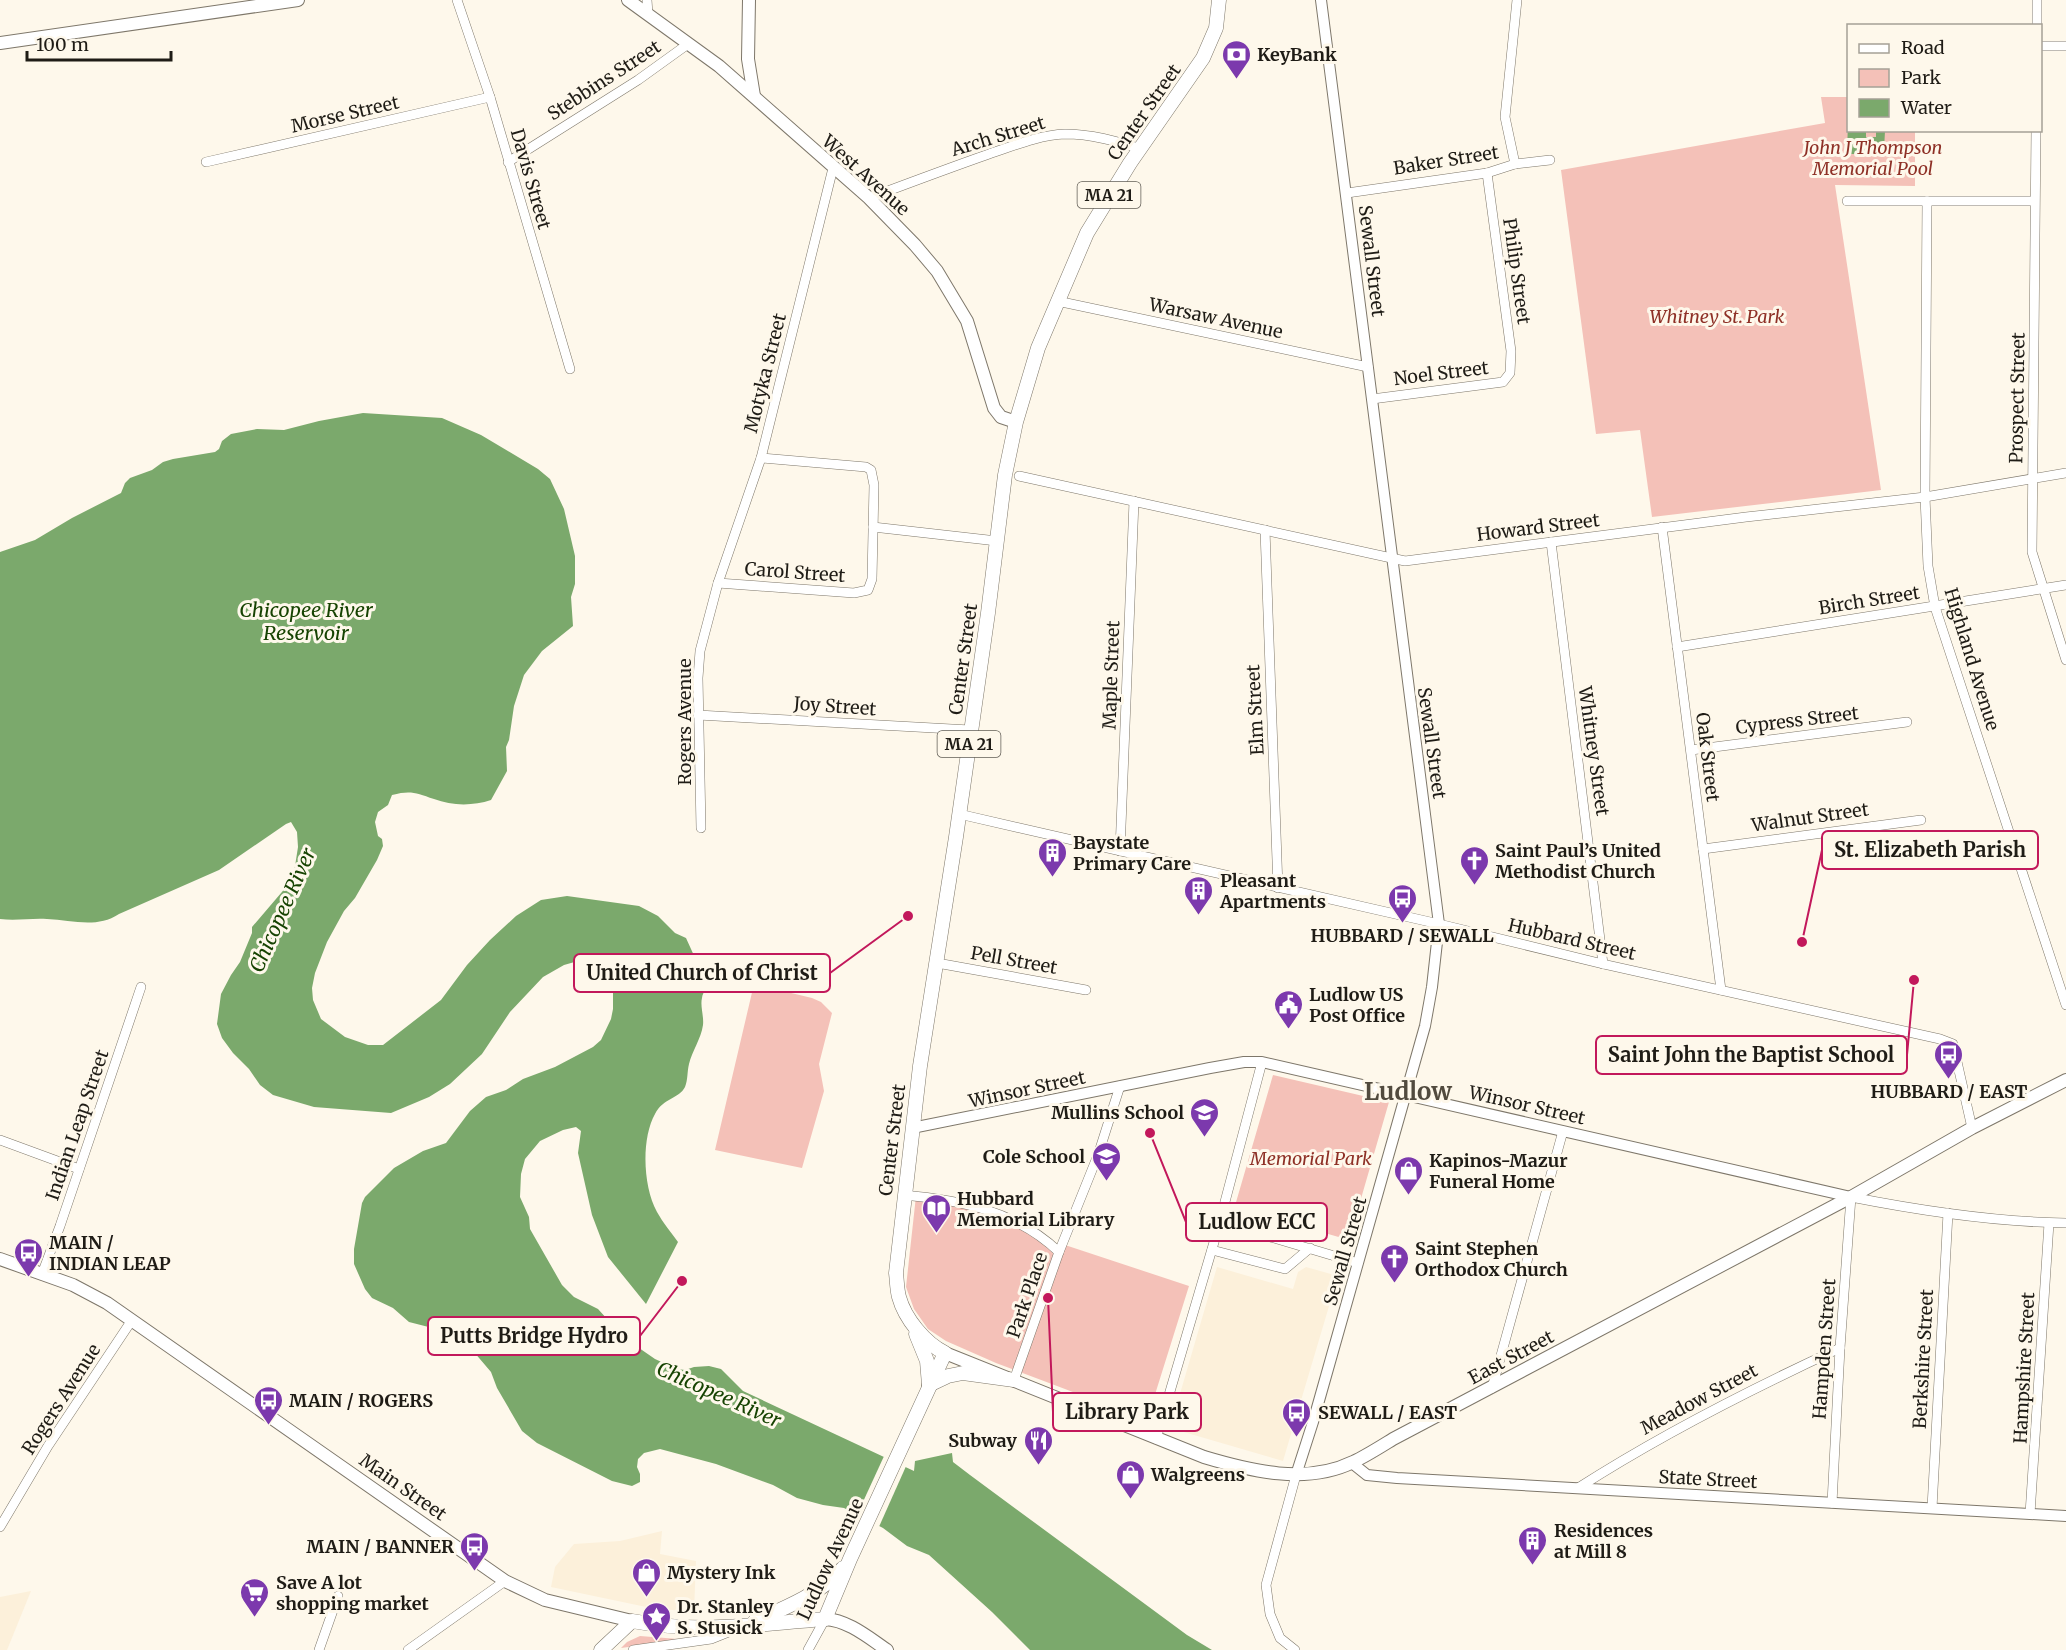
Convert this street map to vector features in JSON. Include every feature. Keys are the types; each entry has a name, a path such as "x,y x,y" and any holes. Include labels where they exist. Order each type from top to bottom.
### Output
{"main road":[{"path":"0,43 298,0"},
{"name":"West Avenue","path":"628,0 719,66 754,96 869,198 938,271 967,321 994,408 1001,417 1016,422"},
{"path":"749,0 748,59 754,96"},
{"name":"Center Street","path":"945,1353 928,1341 908,1316 899,1298 896,1273 903,1195 923,1044 959,814 1005,475 1016,422 1037,350 1087,233 1109,195 1208,50 1216,28 1219,0"},
{"name":"East Street","path":"945,1353 1204,1457 1231,1465 1296,1475 1329,1471 1352,1463 1393,1439 1851,1197 1972,1128 2066,1080"},
{"name":"Main Street","path":"0,1259 88,1291 505,1581 545,1600 632,1621 680,1628 740,1628 825,1619 851,1627 881,1648"},
{"path":"908,1316 926,1358 929,1385"},
{"path":"929,1385 945,1353"},
{"path":"929,1385 953,1374 963,1373 1014,1380"},
{"name":"Ludlow Avenue","path":"825,1619 929,1385"},
{"path":"740,1628 785,1608 826,1584 839,1574 850,1559"},
{"path":"601,1650 632,1621"}],"street":[{"name":"Davis Street","path":"457,0 490,97 570,369"},
{"path":"647,0 648,14"},
{"name":"Sewall Street","path":"1296,1475 1407,1094 1429,1006 1440,924 1321,0"},
{"path":"1515,164 1505,117 1517,0"},
{"path":"2037,0 2037,24"},
{"name":"Stebbins Street","path":"508,162 638,81 688,44"},
{"path":"2042,46 2066,46"},
{"name":"Morse Street","path":"206,162 490,97"},
{"name":"Prospect Street","path":"2036,132 2032,552 2066,660"},
{"name":"Arch Street","path":"869,198 1032,140 1064,134 1112,140 1141,149"},
{"name":"Baker Street","path":"1347,193 1487,173 1515,164 1550,160"},
{"name":"Motyka Street","path":"718,582 761,458 833,168"},
{"name":"Philip Street","path":"1487,173 1511,351 1510,373"},
{"path":"1847,201 2034,201"},
{"name":"Highland Avenue","path":"1927,201 1925,497 1928,566 1935,607 2066,1005"},
{"name":"Warsaw Avenue","path":"1057,301 1368,367"},
{"name":"Noel Street","path":"1372,399 1503,382 1510,373"},
{"path":"761,458 866,467 871,470 873,527 997,541"},
{"name":"Howard Street","path":"1019,476 1405,561 1662,527 1925,497 2066,473"},
{"name":"Maple Street","path":"1120,851 1134,501"},
{"name":"Carol Street","path":"718,582 854,593 868,590 872,579 873,527"},
{"name":"Oak Street","path":"1662,527 1721,990"},
{"name":"Elm Street","path":"1265,530 1278,888"},
{"name":"Whitney Street","path":"1551,542 1604,964"},
{"name":"Rogers Avenue","path":"701,828 698,678 700,651 718,582"},
{"name":"Birch Street","path":"1677,646 2066,585"},
{"name":"Joy Street","path":"698,715 970,730"},
{"name":"Cypress Street","path":"1691,750 1907,722"},
{"name":"Hubbard Street","path":"959,814 1953,1044 1972,1128"},
{"name":"Walnut Street","path":"1703,849 1921,820"},
{"name":"Pell Street","path":"937,963 1086,990"},
{"name":"Indian Leap Street","path":"42,1274 141,987"},
{"name":"Winsor Street","path":"912,1128 1244,1062 1262,1062 1904,1208 1994,1219 2066,1223"},
{"path":"1156,1439 1220,1222 1262,1062"},
{"name":"Park Place","path":"1014,1380 1059,1252 1098,1155 1120,1086"},
{"path":"1492,1388 1563,1131"},
{"path":"0,1140 79,1169"},
{"path":"903,1195 977,1205 1025,1225 1045,1238 1059,1252"},
{"name":"Hampden Street","path":"1832,1503 1851,1197"},
{"name":"Berkshire Street","path":"1932,1508 1948,1213"},
{"path":"1220,1222 1358,1263"},
{"name":"Hampshire Street","path":"2030,1514 2049,1223"},
{"path":"1212,1250 1285,1269 1310,1248"},
{"name":"Rogers Avenue","path":"0,1527 48,1446 132,1320"},
{"name":"Meadow Street","path":"1578,1488 1634,1452 1699,1416 1840,1348"},
{"name":"State Street","path":"1352,1463 1367,1475 1386,1477 2066,1516"},
{"path":"1295,1650 1280,1638 1270,1614 1266,1585 1296,1475"},
{"path":"408,1650 505,1581"},
{"path":"319,1650 338,1596"},
{"name":"Ludlow Avenue","path":"808,1650 825,1619"},
{"path":"633,1650 711,1639 740,1628"}],"shaded area":[{"path":"1217,1267 1293,1289 1298,1272 1306,1267 1338,1276 1283,1461 1170,1428"},
{"path":"662,1531 660,1554 696,1561 694,1612 651,1608 551,1587 555,1567 574,1544 620,1541"},
{"path":"31,1591 7,1650 0,1650 0,1597"}],"green space":[{"name":"Whitney St. Park","path":"1821,97 1847,97 1847,132 1915,132 1915,186 1835,185 1881,490 1652,517 1640,430 1596,434 1561,170 1825,123"},
{"path":"754,984 812,998 821,1002 832,1013 819,1064 824,1091 802,1168 715,1150"},
{"name":"Memorial Park","path":"1273,1075 1389,1102 1349,1240 1259,1214 1256,1223 1232,1216"},
{"path":"916,1196 990,1211 1059,1251 1062,1244 1189,1286 1147,1420 996,1363 946,1341 928,1329 914,1309 906,1287"},
{"path":"640,1636 679,1640 621,1648 627,1642"}],"water":[{"path":"1848,132 1866,132 1866,137 1876,137 1876,132 1885,132 1884,150 1878,154 1847,154"},
{"path":"363,413 442,418 481,435 538,469 550,479 564,509 575,556 575,584 571,597 573,626 542,651 524,675 514,706 506,747 507,771 491,800 455,804 409,792 392,795 388,805 378,812 375,822 383,846 355,898 344,911 327,942 315,973 312,988 313,1000 321,1019 345,1037 368,1045 383,1045 441,1000 467,965 490,940 516,916 541,900 567,896 639,906 658,916 675,933 686,938 696,960 717,971 702,998 703,1025 690,1059 685,1087 658,1109 647,1136 647,1177 652,1202 664,1224 678,1242 646,1304 608,1257 592,1215 578,1153 581,1131 576,1127 563,1130 540,1141 525,1159 521,1174 520,1197 529,1217 530,1229 562,1285 574,1297 598,1309 613,1330 655,1359 677,1369 709,1366 721,1369 743,1391 914,1471 915,1461 952,1453 953,1462 970,1475 1187,1635 1212,1650 1030,1650 929,1555 907,1546 883,1528 844,1508 797,1498 773,1485 716,1464 660,1449 644,1453 638,1459 640,1482 632,1486 612,1481 537,1443 522,1431 497,1388 491,1372 462,1338 456,1334 409,1322 393,1308 372,1298 365,1289 354,1264 354,1249 365,1197 394,1168 423,1151 446,1143 470,1111 486,1097 555,1067 593,1047 601,1040 613,1009 613,982 606,966 585,959 564,965 543,977 510,1012 482,1054 450,1084 429,1097 391,1113 314,1107 273,1095 260,1085 249,1069 233,1053 222,1038 217,1024 221,994 240,962 252,933 252,927 293,879 298,847 297,832 291,822 219,870 110,919 84,923 47,919 0,919 0,552 35,540 121,493 130,478 152,470 163,462 215,452 222,441 231,434 257,429 284,430"}],"pier":[{"path":"885,1454 907,1464 878,1529 856,1517"}],"place":[{"name":"KeyBank","path":"1236,80"},
{"name":"Baystate Primary Care","path":"1052,878"},
{"name":"Saint Paul’s United Methodist Church","path":"1474,886"},
{"name":"United Church of Christ","path":"908,916"},
{"name":"Pleasant Apartments","path":"1199,916"},
{"name":"HUBBARD / SEWALL","path":"1402,924"},
{"name":"St. Elizabeth Parish","path":"1802,942"},
{"name":"Saint John the Baptist School","path":"1914,980"},
{"name":"Ludlow US Post Office","path":"1288,1030"},
{"name":"HUBBARD / EAST","path":"1949,1080"},
{"name":"Ludlow ECC","path":"1150,1133"},
{"name":"Mullins School","path":"1205,1138"},
{"name":"Cole School","path":"1106,1182"},
{"name":"Kapinos-Mazur Funeral Home","path":"1408,1196"},
{"name":"Hubbard Memorial Library","path":"936,1234"},
{"name":"MAIN / INDIAN LEAP","path":"28,1278"},
{"name":"Putts Bridge Hydro","path":"682,1281"},
{"name":"Saint Stephen Orthodox Church","path":"1394,1284"},
{"name":"Library Park","path":"1048,1298"},
{"name":"MAIN / ROGERS","path":"268,1426"},
{"name":"SEWALL / EAST","path":"1297,1438"},
{"name":"Subway","path":"1038,1466"},
{"name":"Walgreens","path":"1130,1500"},
{"name":"Residences at Mill 8","path":"1533,1566"},
{"name":"MAIN / BANNER","path":"475,1572"},
{"name":"Mystery Ink","path":"646,1598"},
{"name":"Save A lot shopping market","path":"255,1618"},
{"name":"Dr. Stanley S. Stusick","path":"656,1642"}],"district":[{"name":"Ludlow","path":"1408,1091"}],"park label":[{"name":"John J Thompson Memorial Pool","path":"1873,157"}],"water label":[{"name":"Chicopee River Reservoir","path":"306,620"},
{"name":"Chicopee River","path":"282,910"},
{"name":"Chicopee River","path":"719,1394"}]}
